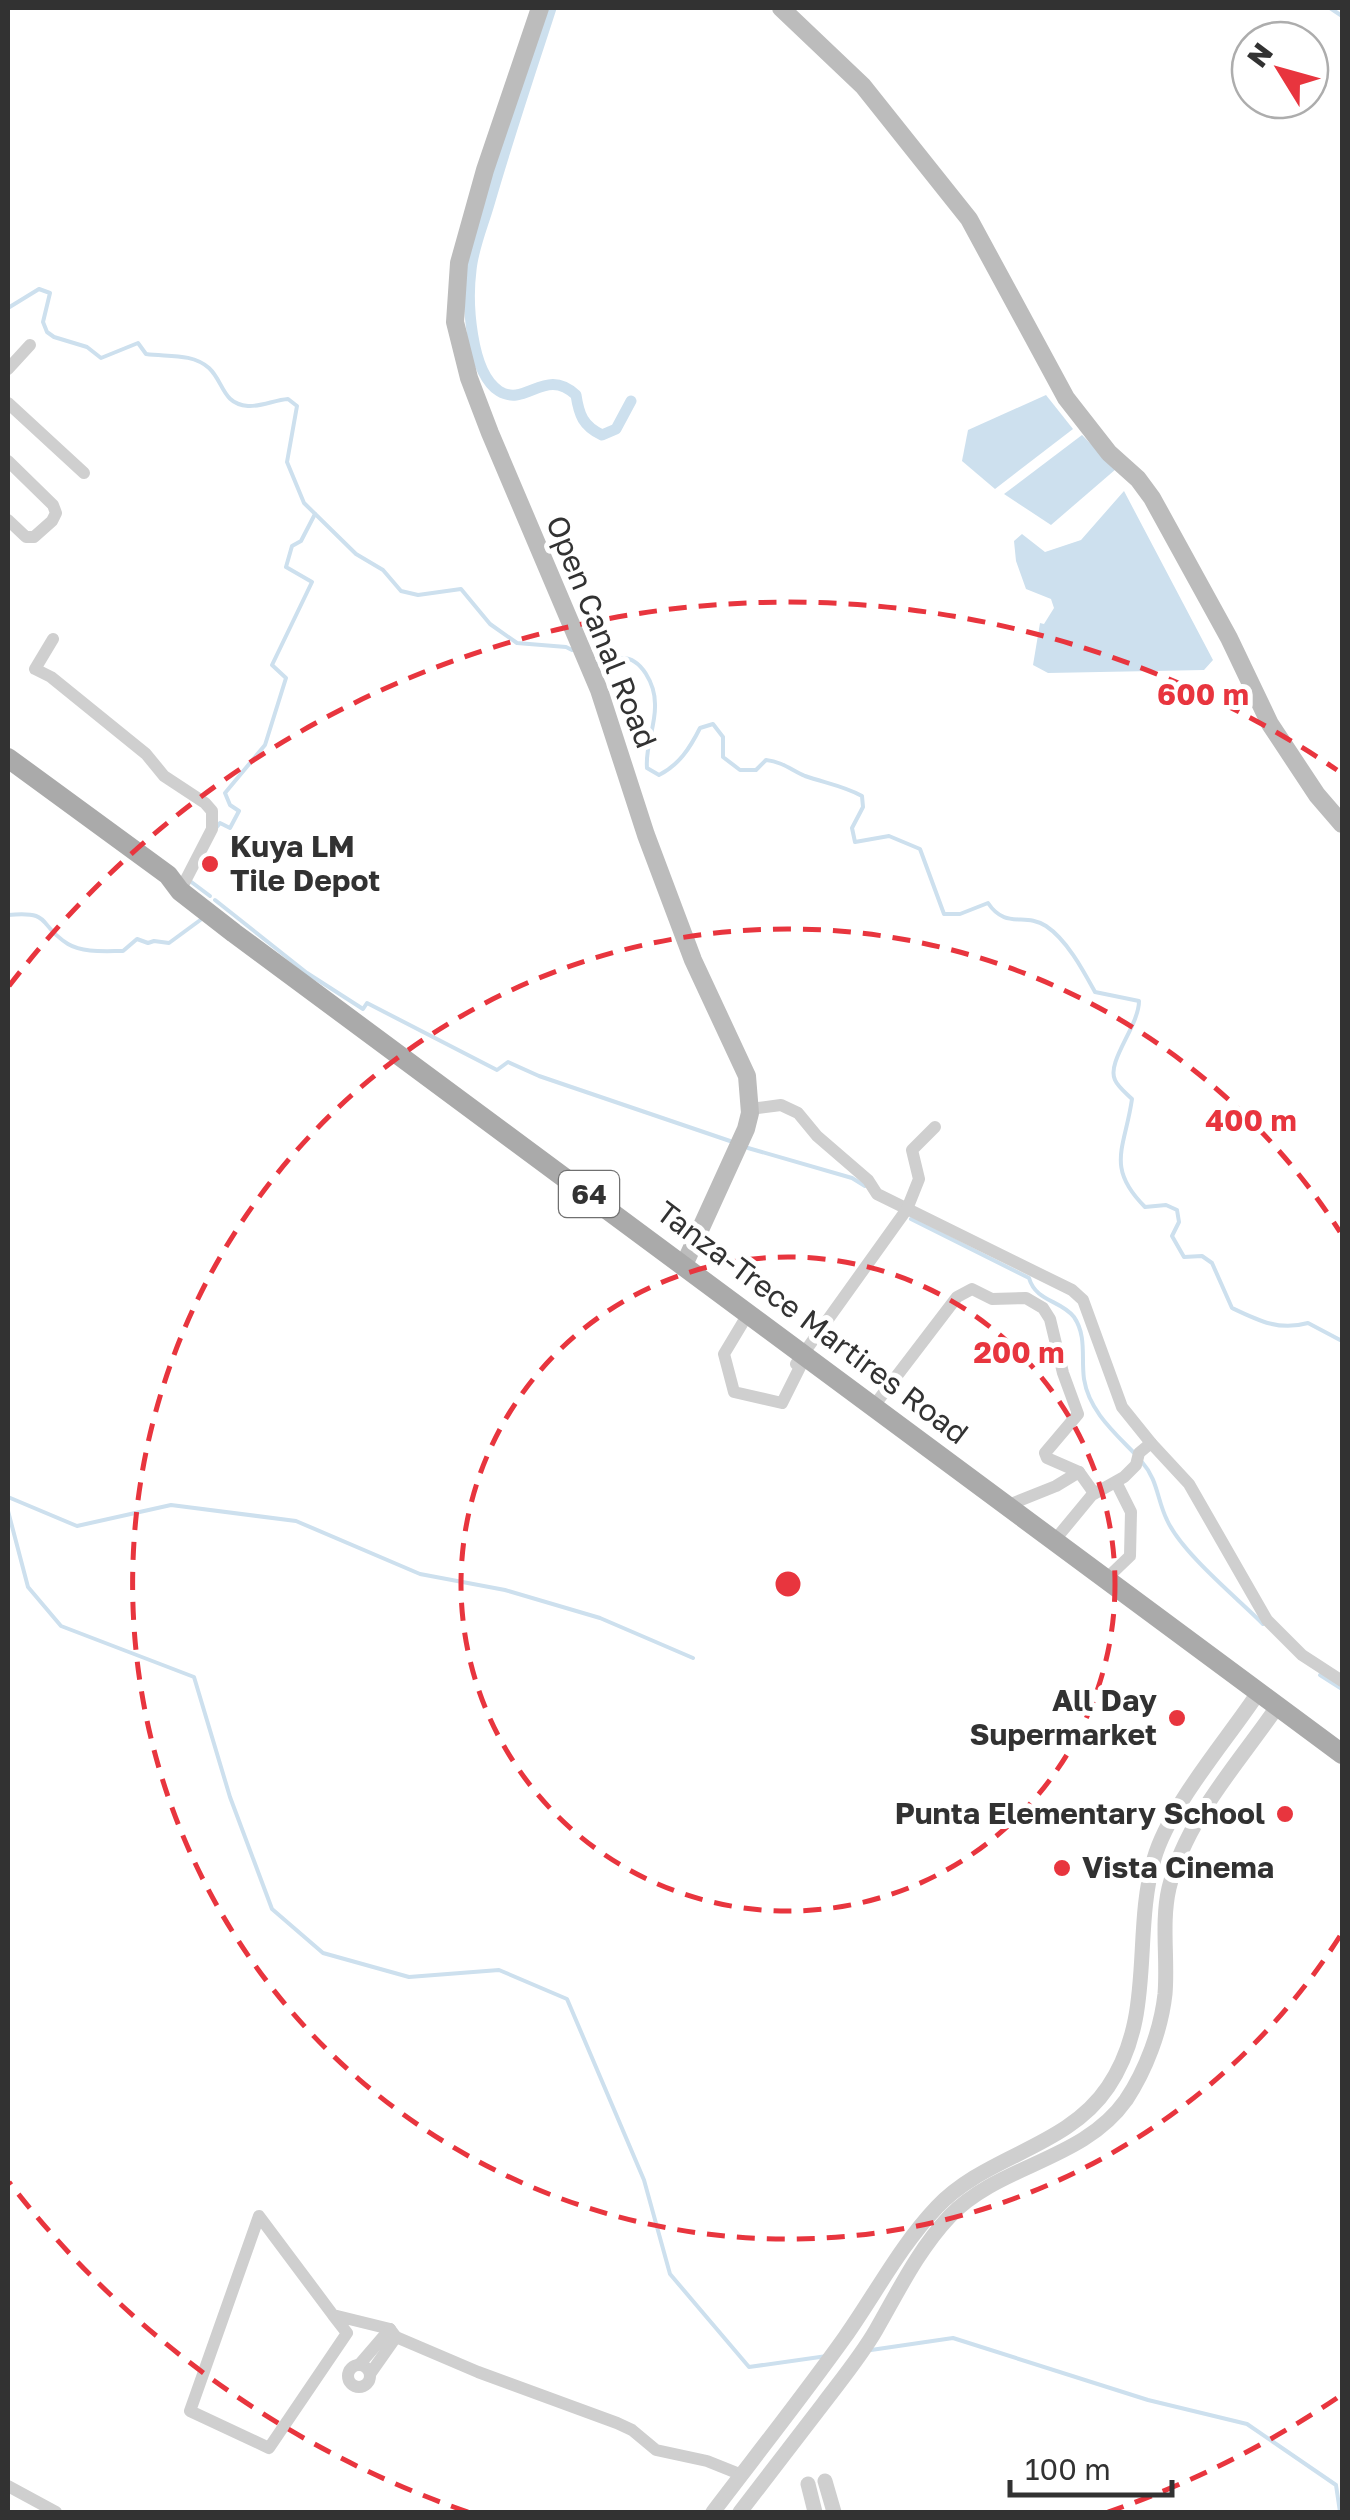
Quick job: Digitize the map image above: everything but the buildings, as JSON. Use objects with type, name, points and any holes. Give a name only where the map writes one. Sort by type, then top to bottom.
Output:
[{"type":"main road","name":"Open Canal Road","points":[[540,8],[484,170],[458,263],[455,322],[469,378],[599,690],[646,835],[693,960],[747,1076],[750,1109]]},
{"type":"main road","points":[[781,8],[863,86],[969,219],[1066,398],[1110,454],[1152,498],[1229,638],[1270,724],[1317,795],[1342,824]]},
{"type":"main road","name":"Tanza-Trece Martires Road","points":[[8,758],[168,875],[187,896],[221,922],[1342,1754]]},
{"type":"main road","points":[[684,1265],[746,1129],[750,1109]]},
{"type":"street","points":[[8,369],[30,345]]},
{"type":"street","points":[[8,403],[84,473]]},
{"type":"street","points":[[8,461],[53,505],[56,513],[34,537],[26,537],[8,520]]},
{"type":"street","points":[[53,639],[35,668],[212,811],[212,829],[187,896]]},
{"type":"street","points":[[750,1109],[780,1105],[798,1114],[868,1180],[877,1194],[1072,1290],[1083,1300],[1122,1407],[1190,1484],[1268,1620],[1302,1654],[1342,1681]]},
{"type":"street","points":[[748,1314],[724,1354],[734,1392],[782,1403],[803,1355],[908,1209],[920,1178],[912,1150],[935,1128]]},
{"type":"street","points":[[873,1407],[957,1297],[972,1290],[992,1299],[1026,1298],[1036,1302],[1050,1319],[1078,1414],[1045,1453],[1047,1458],[1079,1472],[1094,1493]]},
{"type":"street","points":[[1054,1542],[1094,1493],[1116,1482],[1151,1444]]},
{"type":"street","points":[[1006,1506],[1079,1472]]},
{"type":"street","points":[[1106,1580],[1130,1556],[1130,1512],[1116,1482]]},
{"type":"street","points":[[740,2512],[849,2369],[908,2272],[949,2218],[1089,2110],[1122,2064],[1142,1993],[1144,1913],[1155,1854],[1171,1821],[1258,1693]]},
{"type":"street","points":[[713,2512],[848,2334],[892,2262],[936,2207],[974,2175],[1075,2145],[1104,2124],[1124,2102],[1150,2052],[1165,1994],[1165,1915],[1177,1862],[1208,1804],[1278,1707]]},
{"type":"street","points":[[259,2216],[333,2315],[347,2333],[269,2448],[190,2411],[259,2216]]},
{"type":"street","points":[[333,2315],[393,2333],[478,2372],[617,2423],[656,2450],[707,2461],[742,2475]]},
{"type":"street","points":[[331,2356],[360,2370],[393,2333]]},
{"type":"street","points":[[816,2512],[817,2483],[834,2512]]},
{"type":"street","points":[[8,2486],[56,2512]]},
{"type":"water","points":[[1046,395],[1073,429],[995,489],[962,461],[968,430]]},
{"type":"water","points":[[1082,435],[1116,469],[1051,525],[1004,494]]},
{"type":"water","points":[[1124,491],[1213,660],[1204,670],[1048,673],[1033,665],[1040,623],[1044,624],[1054,608],[1051,599],[1026,589],[1014,541],[1022,534],[1045,552],[1081,540]]},
{"type":"waterway","points":[[551,8],[474,253],[470,299],[476,353],[489,382],[509,395],[545,385],[565,387],[576,395],[586,424],[602,435],[616,429],[631,401]]},
{"type":"waterway","points":[[1330,8],[1342,16]]},
{"type":"waterway","points":[[8,308],[39,289],[50,293],[43,322],[47,332],[87,347],[101,358],[138,343],[146,354],[202,363],[228,397],[239,404],[253,406],[288,399],[297,406],[287,462],[304,503],[356,554],[383,570],[401,591],[418,595],[461,589],[490,624],[517,643],[572,650]]},
{"type":"waterway","points":[[216,828],[220,823],[230,828],[239,811],[230,805],[225,793],[265,745],[286,678],[272,665],[312,582],[286,567],[292,546],[301,541],[315,514]]},
{"type":"waterway","points":[[597,664],[628,659],[641,667],[650,681],[655,712],[647,768],[659,775],[666,771],[683,755],[700,728],[713,724],[723,737],[723,757],[740,770],[756,770],[766,760],[772,761],[862,796],[863,807],[852,828],[855,842],[889,836],[920,849],[944,914],[960,914],[988,903],[1002,916],[1038,922],[1068,947],[1095,992],[1139,1001],[1113,1072],[1116,1083],[1132,1099],[1121,1156],[1125,1180],[1145,1207],[1166,1205],[1177,1210],[1179,1222],[1172,1236],[1184,1257],[1202,1256],[1212,1263],[1232,1308],[1278,1325],[1308,1323],[1342,1341]]},
{"type":"waterway","points":[[190,881],[210,896]]},
{"type":"waterway","points":[[215,900],[307,973],[363,1009],[367,1003],[497,1070],[508,1062],[730,1141]]},
{"type":"waterway","points":[[8,915],[39,917],[68,944],[102,951],[123,951],[137,939],[169,943],[203,918]]},
{"type":"waterway","points":[[748,1148],[852,1178],[865,1186]]},
{"type":"waterway","points":[[911,1219],[1029,1278],[1037,1292],[1074,1317],[1081,1332],[1084,1379],[1091,1401],[1136,1455]]},
{"type":"waterway","points":[[1142,1462],[1174,1533],[1263,1624]]},
{"type":"waterway","points":[[8,1497],[77,1526],[171,1505],[296,1521],[420,1574],[505,1590],[600,1618],[693,1658]]},
{"type":"waterway","points":[[8,1511],[28,1587],[61,1626],[194,1677],[230,1797],[272,1909],[323,1953],[409,1977],[499,1970],[567,1999],[644,2180],[670,2274],[749,2367],[827,2356]]},
{"type":"waterway","points":[[1320,1675],[1342,1689]]},
{"type":"waterway","points":[[871,2350],[953,2338],[1148,2400],[1247,2424],[1336,2485],[1340,2512]]},
{"type":"place","name":"Kuya LM Tile Depot","points":[[210,864]]},
{"type":"place","name":"All Day Supermarket","points":[[1177,1718]]},
{"type":"place","name":"Punta Elementary School","points":[[1285,1814]]},
{"type":"place","name":"Vista Cinema","points":[[1062,1868]]}]
